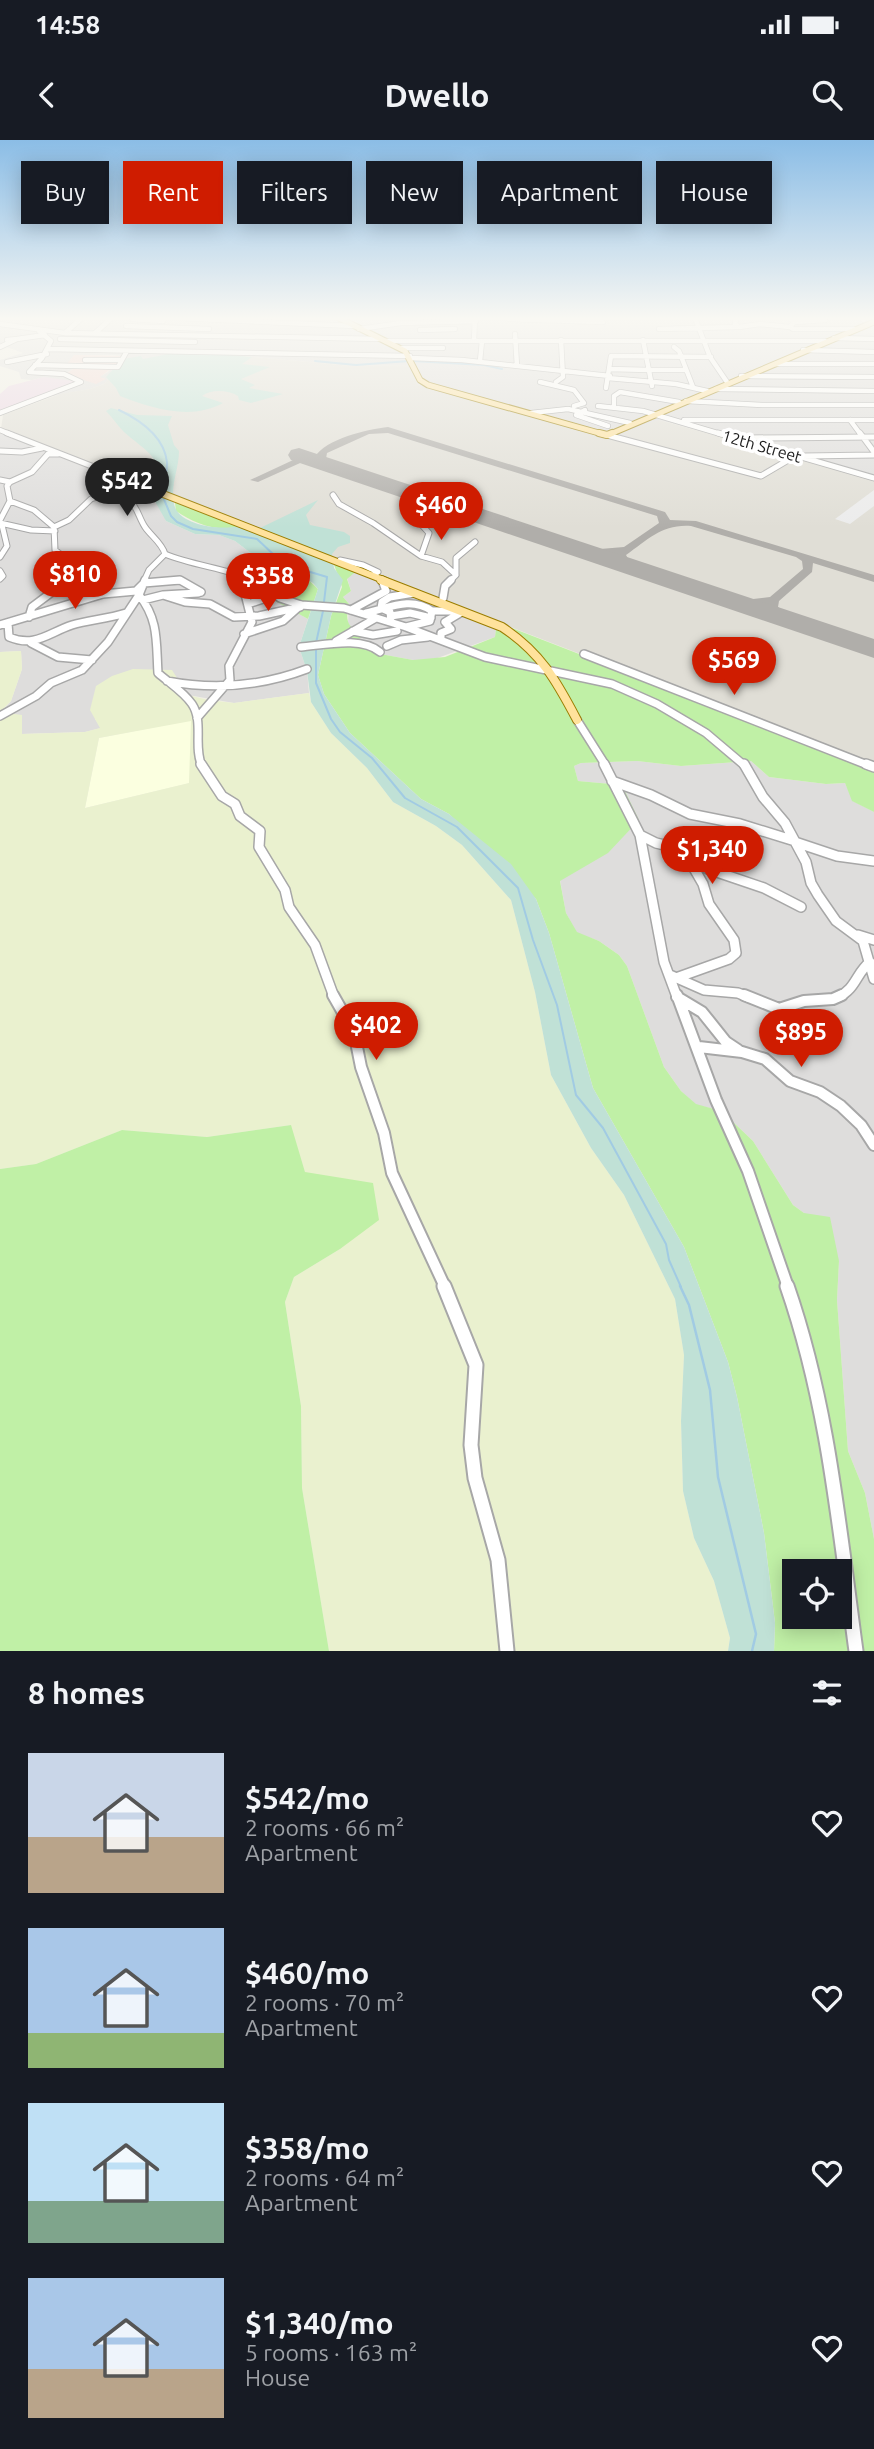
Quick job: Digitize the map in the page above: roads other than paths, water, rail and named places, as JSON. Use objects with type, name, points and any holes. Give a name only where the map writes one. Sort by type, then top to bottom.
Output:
[{"type":"main road","points":[[439,388],[594,431],[609,432],[652,414]]},
{"type":"main road","points":[[683,402],[715,388]]},
{"type":"main road","points":[[609,432],[719,388]]},
{"type":"main road","points":[[135,483],[502,627],[533,647],[550,670],[577,720]]},
{"type":"street","points":[[0,413],[69,388]]},
{"type":"street","points":[[563,388],[574,390],[584,403],[566,408]]},
{"type":"street","points":[[649,396],[653,392],[653,388]]},
{"type":"street","points":[[695,388],[708,391]]},
{"type":"street","points":[[821,388],[834,405]]},
{"type":"street","points":[[716,389],[874,391]]},
{"type":"street","points":[[755,390],[762,405]]},
{"type":"street","points":[[598,406],[614,406],[614,396],[620,392],[683,402],[874,405]]},
{"type":"street","name":"12th Street","points":[[614,406],[652,414],[874,476]]},
{"type":"street","points":[[531,413],[542,409],[566,408],[585,410],[630,423]]},
{"type":"street","points":[[585,410],[576,415],[597,422],[609,432],[761,476],[797,456],[874,454]]},
{"type":"street","points":[[597,422],[606,416]]},
{"type":"street","points":[[672,420],[874,420]]},
{"type":"street","points":[[850,420],[874,454]]},
{"type":"street","points":[[609,432],[622,421]]},
{"type":"street","points":[[0,430],[135,483]]},
{"type":"street","points":[[735,438],[874,438]]},
{"type":"street","points":[[0,452],[44,448]]},
{"type":"street","points":[[0,480],[10,482],[33,472],[48,454],[59,454]]},
{"type":"street","points":[[0,557],[7,546],[1,523],[10,500],[7,486],[10,482]]},
{"type":"street","points":[[1,523],[31,530],[55,529],[91,499],[135,483]]},
{"type":"street","points":[[135,483],[131,502],[137,508],[144,526],[161,545],[165,554],[186,571]]},
{"type":"street","points":[[333,495],[339,504],[373,523],[421,556],[442,562],[456,575]]},
{"type":"street","points":[[10,500],[34,510],[55,529],[55,550],[65,558],[61,569],[69,579],[99,588],[103,594]]},
{"type":"street","points":[[419,522],[429,533],[421,556]]},
{"type":"street","points":[[443,598],[445,586],[456,575],[456,558],[475,542]]},
{"type":"street","points":[[0,716],[10,708],[36,696],[51,683],[82,670],[108,642],[126,613],[141,598],[149,570],[165,554]]},
{"type":"street","points":[[331,558],[363,565],[378,572],[373,575]]},
{"type":"street","points":[[0,571],[3,576],[0,579]]},
{"type":"street","points":[[141,598],[200,593],[183,584],[186,571]]},
{"type":"street","points":[[92,660],[58,657],[31,643],[9,637],[2,622],[26,618],[103,594],[136,591],[144,583],[186,571],[247,578],[265,586],[275,595],[301,606]]},
{"type":"street","points":[[197,718],[230,680],[229,666],[252,622],[244,594],[247,578]]},
{"type":"street","points":[[26,618],[32,607],[69,579]]},
{"type":"street","points":[[351,610],[386,592],[382,580]]},
{"type":"street","points":[[382,608],[382,603],[390,597],[414,593]]},
{"type":"street","points":[[248,604],[275,595]]},
{"type":"street","points":[[163,596],[185,602],[210,604],[234,617],[251,617],[301,606],[351,610],[376,618],[391,619],[412,613],[462,611]]},
{"type":"street","points":[[141,598],[154,619],[158,673],[192,704],[197,718],[198,758],[222,796],[235,804],[240,816],[260,831],[258,847],[285,890],[289,906],[315,945],[333,995],[354,1032],[360,1067],[384,1133],[392,1172],[417,1222],[471,1350],[476,1365],[471,1445],[475,1478],[498,1560],[507,1651]]},
{"type":"street","points":[[363,614],[382,608],[422,604],[448,624],[449,632],[441,633],[441,640]]},
{"type":"street","points":[[244,635],[279,624],[294,615],[301,606]]},
{"type":"street","points":[[382,608],[390,612],[391,619]]},
{"type":"street","points":[[301,648],[355,641],[384,649],[401,640],[428,636],[448,624],[462,611]]},
{"type":"street","points":[[31,643],[72,625],[102,621],[126,613]]},
{"type":"street","points":[[406,627],[428,622],[433,613]]},
{"type":"street","points":[[330,645],[376,618]]},
{"type":"street","points":[[391,619],[428,636],[495,659],[599,680],[630,691],[706,733],[743,763],[795,842],[818,895],[836,921],[874,947]]},
{"type":"street","points":[[353,631],[373,635],[397,631]]},
{"type":"street","points":[[584,654],[874,767]]},
{"type":"street","points":[[165,681],[224,685],[259,683],[300,673],[306,669]]},
{"type":"street","points":[[577,720],[640,835],[660,944],[673,976],[677,997],[766,1220],[807,1344],[827,1440],[856,1651]]},
{"type":"street","points":[[612,780],[690,814],[740,824],[837,856],[874,861]]},
{"type":"street","points":[[640,835],[656,843],[677,848],[708,869],[764,888],[801,907]]},
{"type":"street","points":[[673,976],[729,959],[736,953],[734,940],[709,904],[703,884],[688,857]]},
{"type":"street","points":[[857,936],[874,940]]},
{"type":"street","points":[[857,936],[870,962],[874,979]]},
{"type":"street","points":[[673,976],[704,990],[738,993],[779,1009],[804,1001],[833,999],[847,993],[855,985],[861,969],[870,962]]},
{"type":"street","points":[[677,997],[702,1012],[726,1042],[742,1052]]},
{"type":"street","points":[[699,1048],[742,1052],[765,1059],[790,1081],[834,1101],[861,1125],[874,1145]]},
{"type":"waterway","points":[[119,410],[143,424],[161,445],[167,462],[165,489]]},
{"type":"waterway","points":[[163,497],[171,516],[177,522],[193,529],[257,539],[273,554],[307,571],[327,577],[324,602]]},
{"type":"waterway","points":[[316,643],[323,611]]},
{"type":"waterway","points":[[316,649],[316,683],[331,719],[340,732],[372,758],[405,798],[457,827],[518,888],[533,940],[557,1005],[576,1095],[603,1128],[666,1244],[669,1260],[681,1287]]},
{"type":"waterway","points":[[680,1286],[689,1305],[710,1390],[718,1477],[756,1634],[752,1651]]}]
